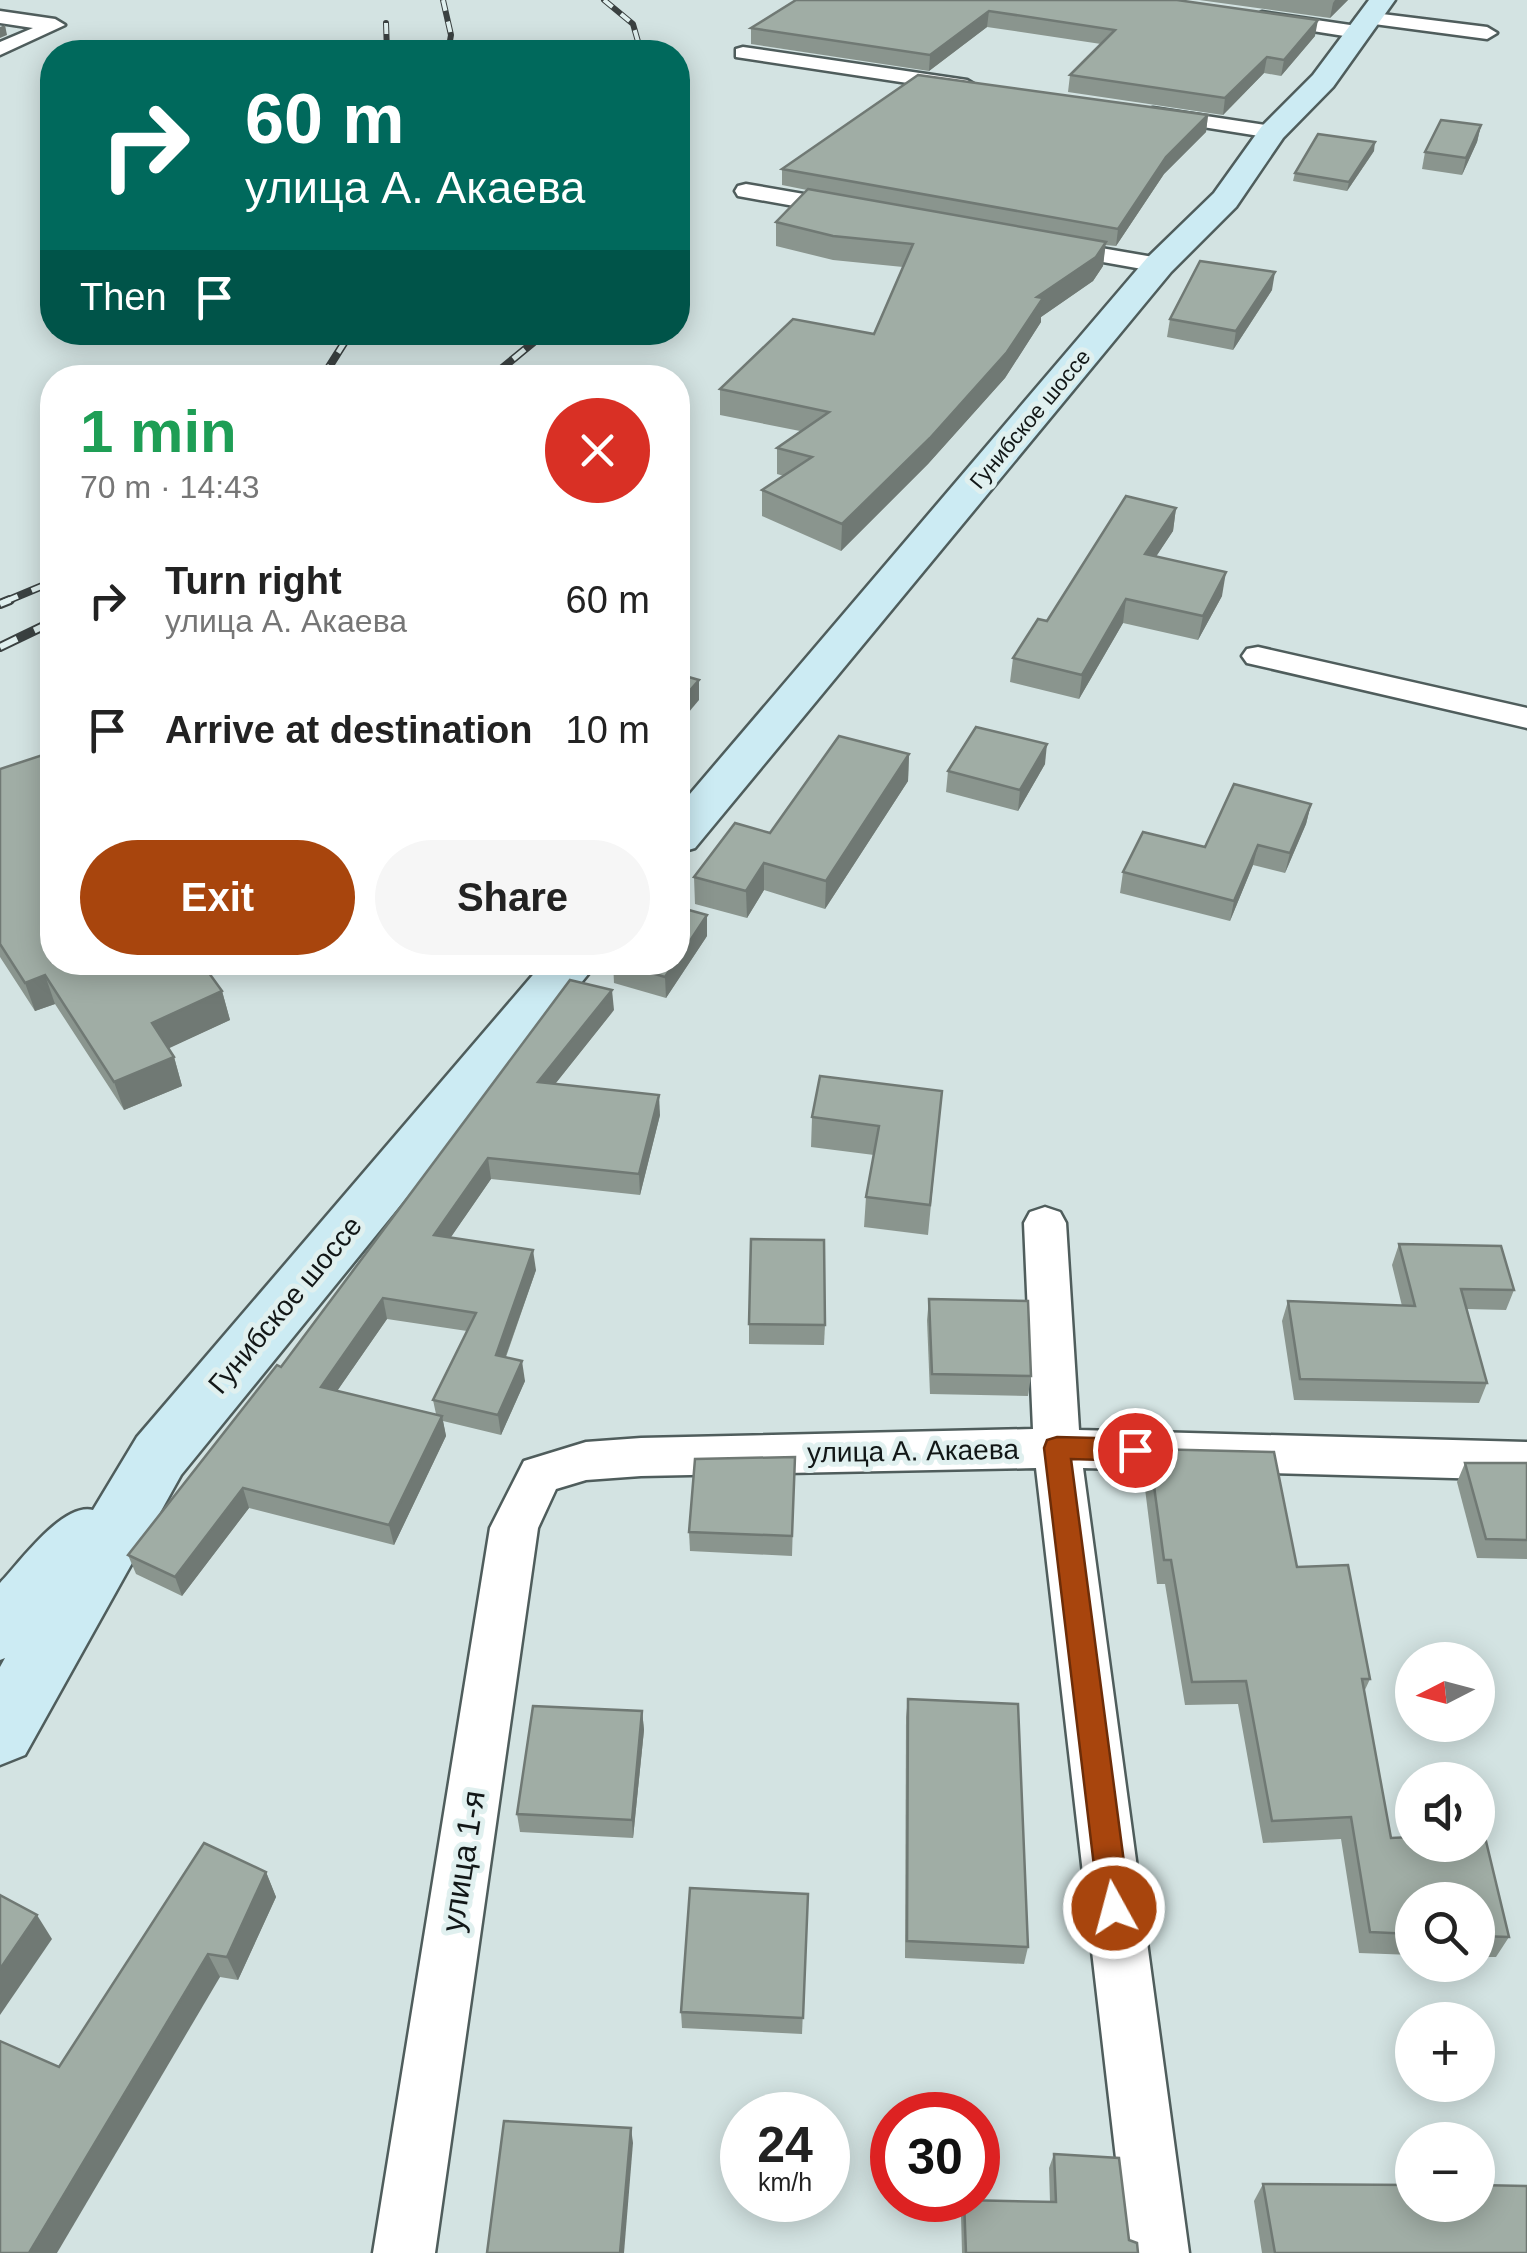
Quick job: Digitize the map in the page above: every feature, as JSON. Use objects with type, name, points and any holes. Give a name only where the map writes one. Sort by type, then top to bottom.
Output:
[{"type":"main road","name":"Гунибское шоссе","points":[[690,824],[1158,265],[1225,200],[1272,132],[1323,81],[1368,17]]},
{"type":"main road","name":"Гунибское шоссе","points":[[0,1732],[11,1654],[159,1456],[562,975]]},
{"type":"street","points":[[1245,16],[1368,17],[1486,33]]},
{"type":"street","points":[[0,17],[55,25],[0,49]]},
{"type":"street","points":[[743,54],[998,91]]},
{"type":"street","points":[[1135,111],[1272,132]]},
{"type":"street","points":[[746,190],[864,212]]},
{"type":"street","points":[[1021,240],[1158,265]]},
{"type":"street","points":[[1258,656],[1527,718]]},
{"type":"street","points":[[1044,1223],[1057,1448],[1158,2253]]},
{"type":"street","name":"улица А. Акаева","points":[[540,1475],[586,1460],[1057,1448],[1527,1461]]},
{"type":"street","name":"улица 1-я","points":[[404,2253],[514,1528],[540,1475]]},
{"type":"building","points":[[796,0],[1177,0],[1318,20],[1284,60],[1267,57],[1225,98],[1070,75],[1115,30],[989,11],[930,55],[751,28]]},
{"type":"building","points":[[918,75],[1208,115],[1166,157],[1118,229],[782,169]]},
{"type":"building","points":[[1441,120],[1481,125],[1466,158],[1425,152]]},
{"type":"building","points":[[1318,134],[1375,142],[1349,182],[1295,173]]},
{"type":"building","points":[[808,189],[1106,242],[1096,257],[1037,297],[1043,298],[1007,352],[930,438],[842,524],[762,490],[812,457],[777,448],[829,412],[720,389],[793,319],[874,334],[913,244],[833,236],[776,222]]},
{"type":"building","points":[[1200,261],[1275,272],[1236,331],[1170,319]]},
{"type":"building","points":[[1126,496],[1176,508],[1145,554],[1226,572],[1203,616],[1126,599],[1082,675],[1013,658],[1038,619],[1047,621]]},
{"type":"building","points":[[976,727],[1047,744],[1020,790],[948,771]]},
{"type":"building","points":[[839,736],[909,754],[826,881],[764,863],[746,891],[694,877],[735,823],[770,833]]},
{"type":"building","points":[[40,756],[40,975],[45,975],[25,983],[0,944],[0,769]]},
{"type":"building","points":[[1234,784],[1311,804],[1290,853],[1258,845],[1234,901],[1123,872],[1143,832],[1205,847]]},
{"type":"building","points":[[690,910],[707,915],[690,941]]},
{"type":"building","points":[[45,975],[210,975],[222,991],[152,1023],[174,1057],[114,1082]]},
{"type":"building","points":[[570,980],[612,990],[538,1082],[659,1095],[639,1174],[488,1158],[434,1235],[533,1250],[496,1355],[522,1361],[498,1415],[433,1400],[476,1313],[383,1298],[321,1387],[442,1416],[389,1525],[243,1488],[175,1577],[128,1555],[277,1365],[281,1367]]},
{"type":"building","points":[[820,1076],[942,1091],[930,1205],[866,1197],[879,1126],[812,1117]]},
{"type":"building","points":[[751,1239],[824,1240],[825,1325],[749,1324]]},
{"type":"building","points":[[1399,1244],[1501,1246],[1514,1290],[1461,1289],[1487,1383],[1300,1379],[1288,1301],[1415,1306]]},
{"type":"building","points":[[929,1299],[1028,1301],[1031,1376],[932,1374]]},
{"type":"building","points":[[1149,1449],[1274,1452],[1297,1567],[1348,1565],[1370,1679],[1362,1679],[1391,1838],[1395,1838],[1395,1862],[1491,1862],[1509,1937],[1495,1937],[1495,1882],[1395,1882],[1395,1933],[1370,1932],[1351,1817],[1272,1821],[1246,1681],[1192,1682],[1171,1560],[1164,1560]]},
{"type":"building","points":[[795,1457],[792,1536],[689,1532],[695,1459]]},
{"type":"building","points":[[1465,1463],[1527,1463],[1527,1540],[1486,1539]]},
{"type":"building","points":[[908,1699],[1018,1704],[1028,1947],[907,1941]]},
{"type":"building","points":[[533,1706],[642,1711],[632,1820],[517,1814]]},
{"type":"building","points":[[204,1843],[266,1872],[227,1957],[208,1954],[29,2253],[0,2253],[0,2041],[59,2067]]},
{"type":"building","points":[[690,1888],[808,1894],[803,2018],[681,2012]]},
{"type":"building","points":[[0,1895],[37,1915],[0,1969]]},
{"type":"building","points":[[504,2121],[631,2128],[620,2253],[487,2253]]},
{"type":"building","points":[[1054,2154],[1119,2158],[1129,2240],[1137,2243],[1138,2253],[966,2253],[965,2222],[1000,2222],[1000,2201],[1056,2202]]},
{"type":"building","points":[[1263,2184],[1395,2185],[1395,2222],[1495,2222],[1495,2185],[1527,2186],[1527,2253],[1275,2253]]},
{"type":"railway","points":[[443,0],[450,40]]},
{"type":"railway","points":[[604,0],[633,24],[638,40]]},
{"type":"railway","points":[[386,23],[387,40]]},
{"type":"railway","points":[[330,365],[343,345]]},
{"type":"railway","points":[[506,365],[530,345]]},
{"type":"railway","points":[[4,602],[40,587]]},
{"type":"railway","points":[[0,604],[10,600]]},
{"type":"railway","points":[[0,647],[40,628]]},
{"type":"route","points":[[1114,1908],[1057,1448],[1135,1450]]}]
